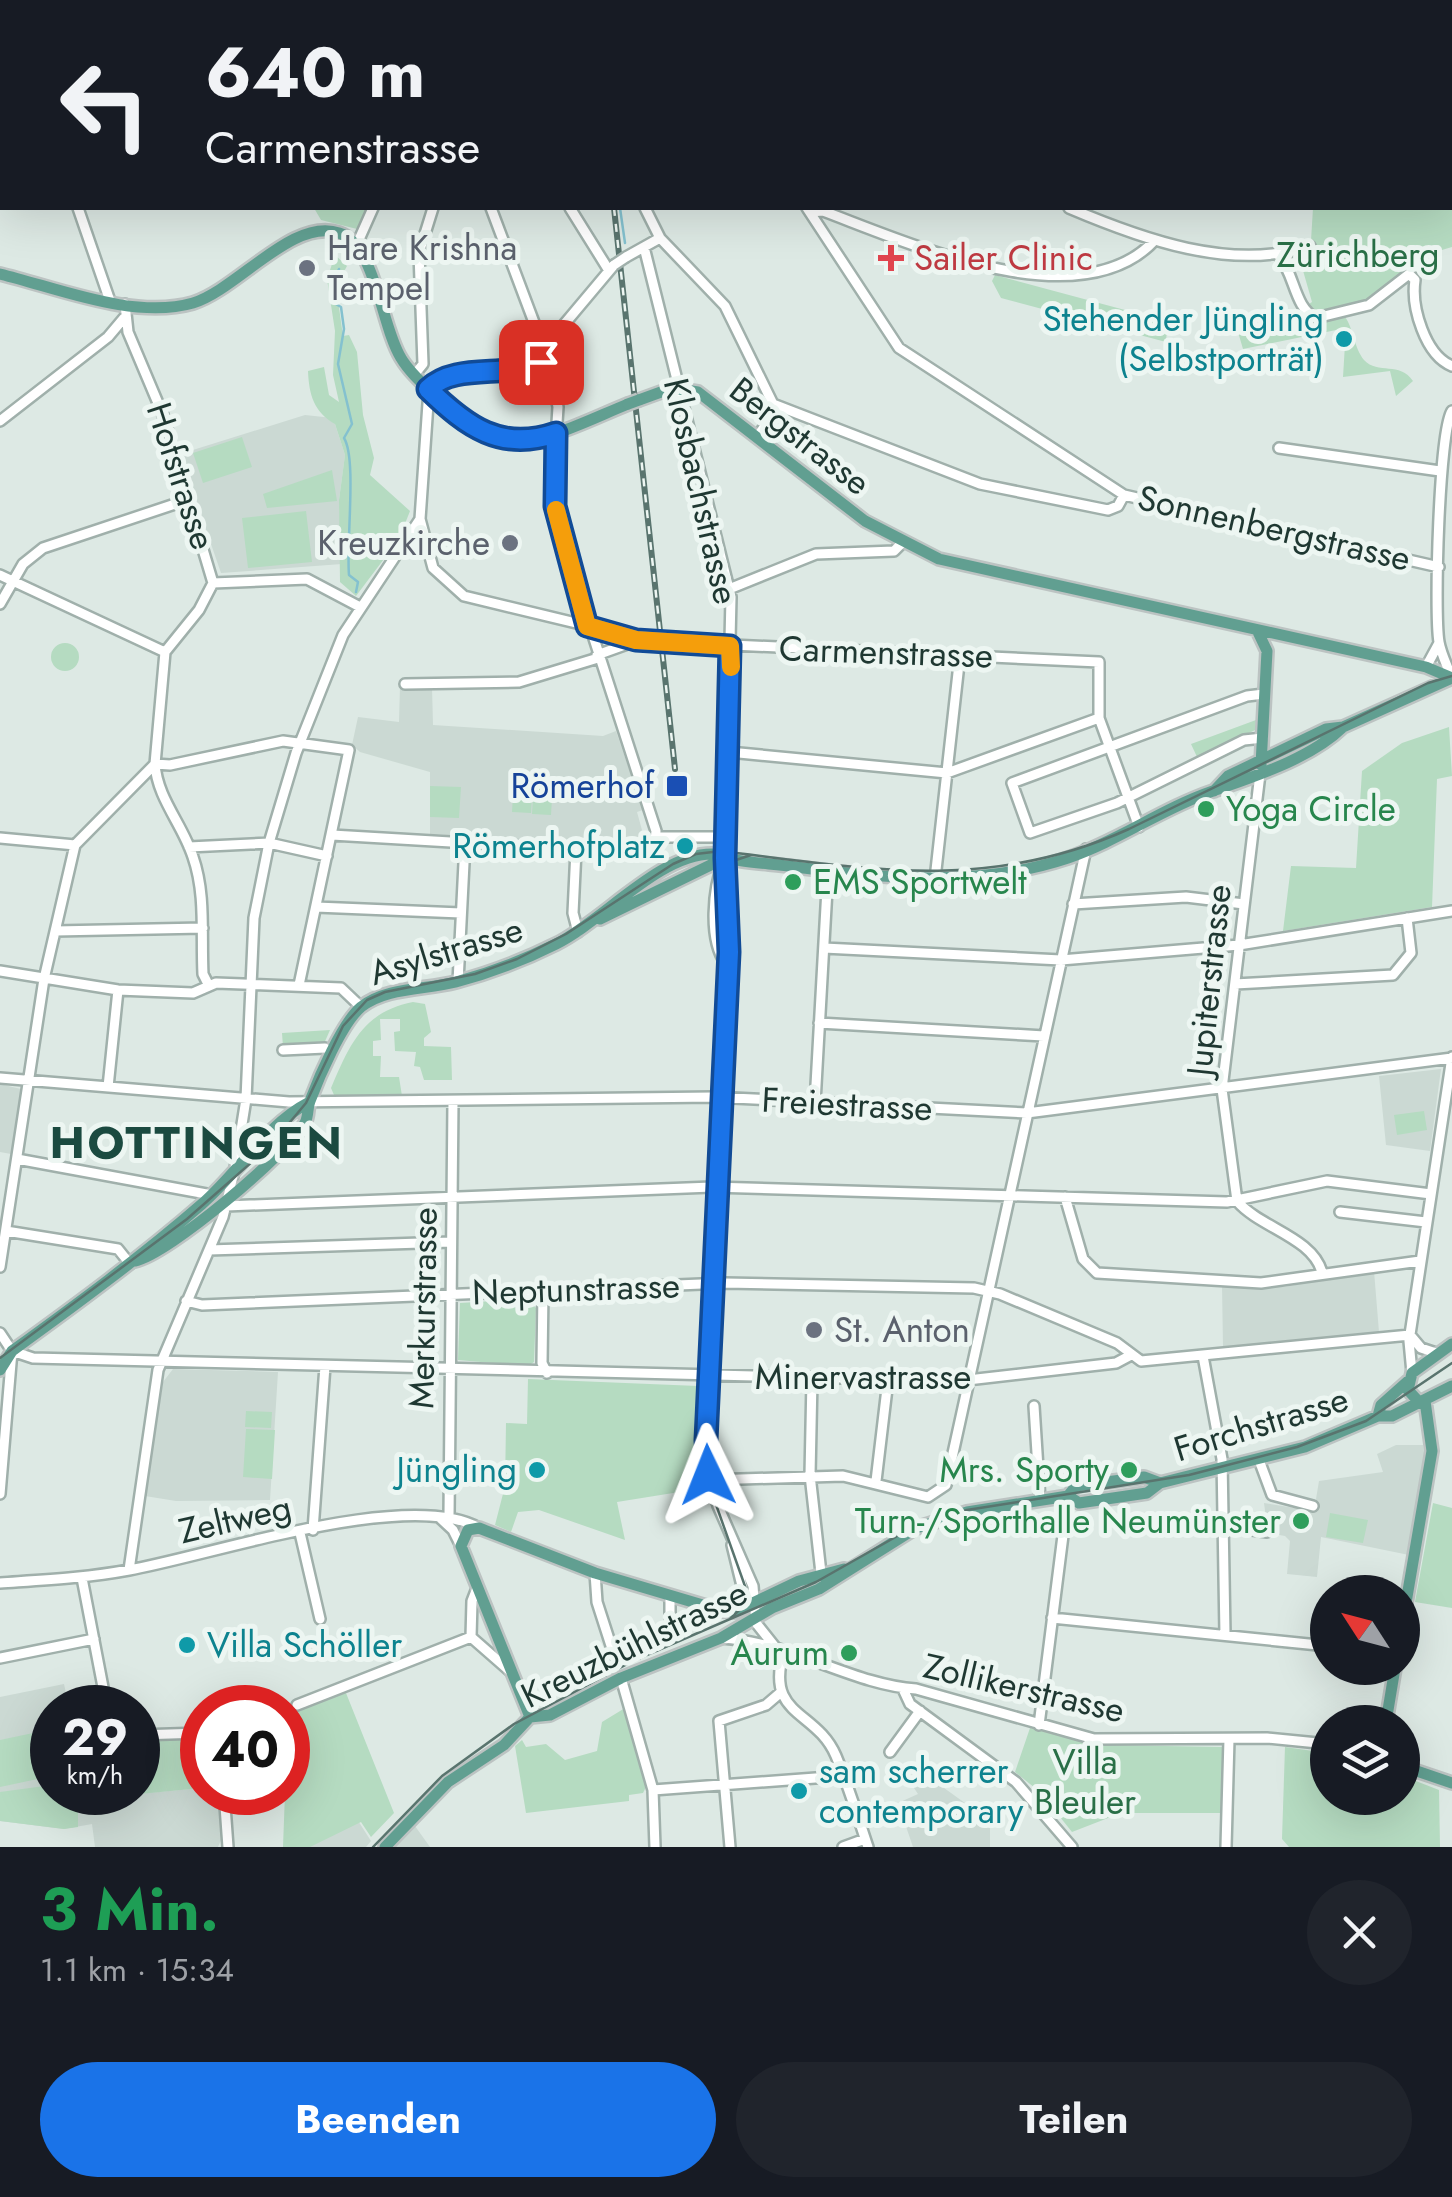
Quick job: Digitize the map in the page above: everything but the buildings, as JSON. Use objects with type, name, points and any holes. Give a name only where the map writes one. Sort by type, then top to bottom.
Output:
[{"type":"main road","points":[[0,274],[125,304],[194,302],[227,287],[294,238],[314,230],[343,234],[357,244]]},
{"type":"main road","name":"Bergstrasse","points":[[357,244],[395,346],[414,375],[483,434],[516,442],[556,433],[678,388],[707,398],[854,514],[902,543],[986,572],[1426,667],[1452,679]]},
{"type":"main road","name":"Jupiterstrasse","points":[[1258,632],[1267,652],[1260,767]]},
{"type":"main road","points":[[1267,652],[1286,639]]},
{"type":"main road","points":[[725,858],[935,879],[1032,868],[1139,827],[1214,791],[1228,776],[1260,767],[1326,729],[1343,728],[1452,679]]},
{"type":"main road","name":"Asylstrasse","points":[[361,1007],[384,995],[458,982],[528,958],[600,919],[626,910],[688,872],[725,858]]},
{"type":"main road","points":[[133,1262],[158,1254],[226,1203],[303,1126],[308,1103],[342,1032],[361,1007]]},
{"type":"main road","points":[[0,1370],[6,1351],[133,1262],[212,1195],[290,1114],[308,1103]]},
{"type":"main road","name":"Forchstrasse","points":[[1378,1416],[1382,1405],[1410,1377],[1452,1344]]},
{"type":"main road","points":[[1410,1377],[1409,1393],[1422,1402],[1432,1451],[1411,1575]]},
{"type":"main road","name":"Forchstrasse","points":[[772,1608],[819,1589],[844,1569],[936,1520],[1068,1496],[1079,1486],[1144,1477],[1160,1483],[1222,1470],[1333,1437],[1378,1416],[1392,1416],[1452,1386]]},
{"type":"main road","points":[[479,1528],[465,1532],[460,1546],[530,1717]]},
{"type":"main road","name":"Zeltweg","points":[[479,1528],[594,1573],[734,1612]]},
{"type":"main road","name":"Forchstrasse","points":[[734,1612],[753,1610],[821,1573],[844,1569]]},
{"type":"main road","name":"Kreuzbühlstrasse","points":[[384,1847],[448,1782],[504,1745],[530,1717],[550,1715],[621,1678],[721,1638],[753,1610],[772,1608]]},
{"type":"main road","points":[[1420,1772],[1452,1783]]},
{"type":"street","points":[[79,210],[110,301]]},
{"type":"street","points":[[357,244],[373,210]]},
{"type":"street","points":[[414,375],[424,364],[419,253],[432,210]]},
{"type":"street","points":[[332,834],[576,850],[655,850],[657,836],[587,626],[555,506],[558,407],[545,351],[493,210]]},
{"type":"street","points":[[571,210],[611,267]]},
{"type":"street","points":[[646,210],[660,238],[725,306],[773,404],[770,420],[756,437]]},
{"type":"street","points":[[808,210],[823,211],[961,261],[1074,276],[1124,266],[1155,240]]},
{"type":"street","name":"Sonnenbergstrasse","points":[[808,210],[899,348],[1124,495],[1440,566]]},
{"type":"street","points":[[1074,210],[1155,240],[1215,252],[1279,256],[1310,246]]},
{"type":"street","points":[[130,1570],[160,1362],[209,1250],[232,1176],[246,1099],[254,918],[269,843],[328,667],[360,606],[420,519],[428,389],[450,376],[536,365],[611,267],[660,238]]},
{"type":"street","name":"Klosbachstrasse","points":[[644,247],[729,589],[726,964],[709,1378],[710,1480],[753,1586],[753,1610]]},
{"type":"street","points":[[1279,256],[1289,267],[1304,309],[1316,318],[1369,305],[1409,274],[1415,280],[1411,294],[1431,350],[1452,366]]},
{"type":"street","name":"Hofstrasse","points":[[125,304],[124,318],[163,415],[213,582],[204,603],[165,652]]},
{"type":"street","points":[[0,421],[108,336],[124,318]]},
{"type":"street","points":[[773,404],[980,484],[1108,510],[1118,506],[1124,495]]},
{"type":"street","points":[[1452,411],[1444,431],[1440,471],[1439,643],[1452,679]]},
{"type":"street","points":[[1278,448],[1440,471]]},
{"type":"street","points":[[0,604],[31,554],[187,500]]},
{"type":"street","name":"Carmenstrasse","points":[[420,519],[428,558],[448,586],[480,601],[655,642],[1091,660],[1099,662],[1101,669],[1099,718]]},
{"type":"street","points":[[729,589],[816,554],[894,551],[902,543]]},
{"type":"street","points":[[1440,546],[1452,547]]},
{"type":"street","points":[[0,575],[165,652],[156,781],[189,847],[201,890],[203,974],[209,986]]},
{"type":"street","points":[[213,582],[307,579],[360,606]]},
{"type":"street","points":[[406,684],[519,682],[636,640]]},
{"type":"street","points":[[1426,667],[1439,643]]},
{"type":"street","points":[[935,879],[960,656]]},
{"type":"street","points":[[1262,738],[1244,740],[1126,797],[1030,833],[1016,781],[1247,696],[1264,694]]},
{"type":"street","points":[[728,752],[947,773],[1099,718],[1139,827]]},
{"type":"street","points":[[0,1267],[44,979],[75,845],[155,764],[170,765],[301,740],[350,753],[299,985]]},
{"type":"street","name":"Jupiterstrasse","points":[[1238,1201],[1222,1088],[1260,767]]},
{"type":"street","points":[[657,836],[726,837]]},
{"type":"street","points":[[0,838],[75,845]]},
{"type":"street","points":[[189,847],[269,843],[327,856]]},
{"type":"street","points":[[458,982],[464,843]]},
{"type":"street","points":[[576,850],[573,914],[578,932]]},
{"type":"street","points":[[710,1480],[810,1476],[876,1481],[935,1496],[946,1485],[1086,850]]},
{"type":"street","points":[[815,1103],[828,871]]},
{"type":"street","points":[[1074,904],[1186,897],[1244,904]]},
{"type":"street","points":[[316,907],[461,913]]},
{"type":"street","points":[[824,948],[1061,960],[1239,945],[1452,911]]},
{"type":"street","points":[[1235,984],[1393,975],[1412,953],[1407,918]]},
{"type":"street","points":[[55,931],[202,928]]},
{"type":"street","name":"Asylstrasse","points":[[0,971],[118,990],[189,993],[209,986],[342,988],[361,1007]]},
{"type":"street","points":[[108,1087],[118,990]]},
{"type":"street","points":[[820,1022],[1044,1036]]},
{"type":"street","points":[[283,1050],[324,1048]]},
{"type":"street","points":[[1410,1377],[1410,1335],[1452,1057]]},
{"type":"street","name":"Freiestrasse","points":[[0,1078],[308,1103],[722,1098],[1027,1113],[1452,1057]]},
{"type":"street","name":"Merkurstrasse","points":[[448,1516],[453,1101]]},
{"type":"street","points":[[17,1159],[212,1195]]},
{"type":"street","points":[[226,1203],[719,1188],[1238,1201],[1327,1181],[1430,1194]]},
{"type":"street","points":[[1066,1197],[1088,1268],[1101,1273],[1262,1283],[1420,1261]]},
{"type":"street","points":[[1238,1201],[1248,1213],[1312,1253],[1322,1272]]},
{"type":"street","points":[[1340,1212],[1426,1222]]},
{"type":"street","points":[[3,1234],[118,1250],[133,1262]]},
{"type":"street","points":[[209,1250],[451,1242]]},
{"type":"street","name":"Neptunstrasse","points":[[186,1301],[202,1305],[714,1283],[987,1290],[1117,1343],[1130,1355]]},
{"type":"street","points":[[544,1291],[542,1363],[547,1373]]},
{"type":"street","points":[[0,1333],[6,1351],[0,1494]]},
{"type":"street","points":[[1410,1335],[1421,1348],[1436,1353]]},
{"type":"street","name":"Minervastrasse","points":[[6,1351],[33,1358],[938,1381],[1116,1363],[1130,1355],[1148,1362],[1410,1335]]},
{"type":"street","points":[[1203,1356],[1222,1470],[1225,1635]]},
{"type":"street","points":[[313,1530],[325,1366]]},
{"type":"street","points":[[812,1379],[810,1476],[821,1573]]},
{"type":"street","points":[[876,1481],[888,1380]]},
{"type":"street","points":[[1034,1406],[1040,1500]]},
{"type":"street","points":[[1259,1460],[1272,1495],[1313,1506]]},
{"type":"street","points":[[1039,1724],[1068,1496]]},
{"type":"street","name":"Zeltweg","points":[[0,1583],[82,1578],[130,1570],[380,1515],[448,1516],[479,1528]]},
{"type":"street","points":[[437,1516],[453,1530],[460,1546]]},
{"type":"street","points":[[1222,1526],[1266,1532]]},
{"type":"street","points":[[300,1533],[320,1619]]},
{"type":"street","name":"Klosbachstrasse","points":[[732,1542],[743,1590],[734,1612]]},
{"type":"street","points":[[594,1573],[597,1602],[615,1658]]},
{"type":"street","points":[[82,1578],[102,1685]]},
{"type":"street","points":[[471,1638],[472,1601],[478,1588]]},
{"type":"street","points":[[670,1596],[670,1638]]},
{"type":"street","points":[[753,1610],[780,1649],[780,1694],[832,1750],[842,1776],[867,1843],[844,1847]]},
{"type":"street","points":[[1052,1618],[1310,1644]]},
{"type":"street","points":[[471,1638],[511,1672]]},
{"type":"street","points":[[310,1700],[471,1638]]},
{"type":"street","name":"Zollikerstrasse","points":[[721,1638],[839,1666],[888,1689],[903,1688],[1124,1742],[1310,1741]]},
{"type":"street","points":[[0,1658],[94,1639]]},
{"type":"street","points":[[621,1678],[653,1790],[655,1847]]},
{"type":"street","points":[[903,1688],[908,1700],[920,1711],[1016,1782],[1072,1847]]},
{"type":"street","points":[[730,1847],[720,1719],[766,1705],[780,1694]]},
{"type":"street","points":[[890,1752],[920,1711]]},
{"type":"street","points":[[1226,1847],[1229,1739]]},
{"type":"street","points":[[653,1790],[842,1776]]},
{"type":"street","points":[[226,1815],[228,1847]]},
{"type":"shaded area","points":[[305,415],[333,418],[345,455],[339,500],[342,564],[221,573],[180,454]]},
{"type":"shaded area","points":[[400,686],[432,687],[433,725],[603,736],[616,731],[643,810],[637,812],[645,841],[636,846],[430,834],[430,772],[360,752],[352,745],[358,717],[399,722]]},
{"type":"shaded area","points":[[1441,1069],[1430,1151],[1386,1145],[1379,1076]]},
{"type":"shaded area","points":[[0,1084],[21,1089],[11,1154],[0,1152]]},
{"type":"shaded area","points":[[1374,1271],[1379,1332],[1223,1347],[1222,1285],[1284,1287]]},
{"type":"shaded area","points":[[173,1369],[278,1372],[270,1500],[176,1501],[145,1496],[163,1382]]},
{"type":"shaded area","points":[[1396,1445],[1423,1445],[1425,1460],[1409,1555],[1321,1537],[1317,1575],[1287,1574],[1290,1541],[1268,1533],[1264,1503],[1314,1511],[1319,1481],[1383,1472],[1377,1454]]},
{"type":"shaded area","points":[[30,1691],[30,1815],[160,1815],[160,1792],[180,1790],[180,1815],[220,1815],[222,1838],[218,1847],[95,1847],[92,1824],[64,1829],[0,1821],[0,1697]]},
{"type":"shaded area","points":[[919,1770],[990,1821],[990,1847],[913,1847],[898,1803],[918,1794],[910,1782]]},
{"type":"shaded area","points":[[353,1813],[371,1841],[366,1847],[293,1847]]},
{"type":"shaded area","points":[[415,1826],[430,1847],[395,1847]]},
{"type":"green space","points":[[315,210],[368,210],[363,228],[321,220]]},
{"type":"green space","name":"Zürichberg","points":[[1313,210],[1452,210],[1452,247],[1411,263],[1399,285],[1354,308],[1319,315],[1306,306],[1312,302],[1300,260],[1310,257]]},
{"type":"green space","points":[[335,255],[347,266],[336,286],[343,336],[349,335],[357,352],[363,415],[374,458],[370,475],[410,511],[399,539],[356,596],[340,582],[339,500],[345,455],[335,424],[314,402],[308,371],[324,367],[329,395],[339,402],[333,375],[335,331],[327,279]]},
{"type":"green space","points":[[995,275],[1151,317],[1168,316],[1166,342],[1001,298],[992,281]]},
{"type":"green space","points":[[1345,317],[1364,360],[1376,367],[1402,371],[1413,381],[1396,396],[1390,371],[1343,377],[1346,328],[1243,349],[1238,332]]},
{"type":"green space","points":[[242,437],[252,467],[203,483],[193,453]]},
{"type":"green space","points":[[332,470],[337,501],[267,508],[263,494]]},
{"type":"green space","points":[[306,511],[312,562],[248,568],[242,518]]},
{"type":"green space","points":[[65,643],[75,647],[79,657],[75,667],[65,671],[55,667],[51,657],[55,647]]},
{"type":"green space","points":[[1256,720],[1255,730],[1198,759],[1191,744]]},
{"type":"green space","points":[[1449,727],[1452,776],[1437,779],[1432,907],[1283,931],[1291,866],[1356,868],[1362,771],[1402,743]]},
{"type":"green space","points":[[514,777],[533,779],[531,813],[512,812]]},
{"type":"green space","points":[[534,779],[553,780],[551,815],[532,814]]},
{"type":"green space","points":[[430,786],[461,787],[459,818],[430,817]]},
{"type":"green space","points":[[413,1002],[425,1004],[431,1032],[424,1038],[424,1046],[451,1047],[452,1080],[424,1080],[420,1067],[414,1066],[416,1052],[395,1051],[394,1032],[400,1031],[400,1019],[380,1019],[381,1040],[373,1041],[373,1056],[381,1056],[380,1077],[399,1077],[402,1096],[334,1095],[331,1088],[360,1032],[382,1013]]},
{"type":"green space","points":[[330,1030],[323,1046],[283,1047],[282,1033]]},
{"type":"green space","points":[[1424,1111],[1427,1130],[1397,1135],[1394,1115]]},
{"type":"green space","points":[[528,1299],[536,1308],[534,1362],[528,1366],[458,1360],[460,1303]]},
{"type":"green space","points":[[528,1379],[698,1386],[698,1489],[617,1502],[625,1540],[539,1510],[518,1512],[511,1532],[495,1525],[505,1486],[506,1423],[527,1424]]},
{"type":"green space","points":[[246,1411],[272,1412],[271,1428],[245,1427]]},
{"type":"green space","points":[[246,1429],[275,1430],[272,1479],[243,1477]]},
{"type":"green space","points":[[1433,1503],[1452,1508],[1452,1608],[1420,1603],[1420,1575]]},
{"type":"green space","points":[[1330,1513],[1368,1520],[1363,1543],[1326,1537]]},
{"type":"green space","points":[[346,1693],[394,1813],[371,1837],[361,1822],[310,1847],[283,1847],[284,1815],[310,1815],[310,1705]]},
{"type":"green space","points":[[625,1708],[647,1785],[643,1793],[629,1795],[629,1801],[526,1813],[515,1746],[522,1740],[526,1747],[546,1744],[565,1760],[597,1751],[602,1722]]},
{"type":"green space","name":"Villa Bleuler","points":[[1030,1728],[1108,1745],[1222,1747],[1223,1813],[1121,1813],[1072,1832],[1040,1792],[1015,1772]]},
{"type":"green space","points":[[30,1734],[30,1781],[0,1787],[0,1740]]},
{"type":"green space","points":[[180,1738],[180,1790],[160,1792],[160,1739]]},
{"type":"green space","points":[[1285,1747],[1310,1751],[1310,1815],[1420,1815],[1420,1783],[1439,1790],[1440,1847],[1289,1847],[1282,1839]]},
{"type":"green space","points":[[30,1788],[30,1815],[78,1815],[78,1827],[64,1829],[0,1821],[0,1792]]},
{"type":"waterway","points":[[620,210],[625,243]]},
{"type":"waterway","points":[[339,269],[331,287],[334,303],[341,307],[344,329],[338,364],[352,424],[344,438],[351,482],[349,575],[358,582],[356,592]]},
{"type":"tram line","points":[[0,1358],[187,1219],[270,1146],[306,1103],[343,1026],[367,1000],[385,992],[475,974],[517,959],[566,934],[673,864],[696,854],[721,851],[927,871],[1026,862],[1077,849],[1129,829],[1428,683],[1452,676]]},
{"type":"tram line","points":[[730,1619],[742,1607],[746,1589],[708,1482],[704,1438],[724,997],[722,881],[733,861],[751,855]]},
{"type":"tram line","points":[[373,1847],[442,1776],[514,1724],[633,1661],[816,1582],[915,1526],[967,1510],[1189,1475],[1297,1447],[1366,1421],[1452,1363]]},
{"type":"railway","points":[[614,210],[675,769]]},
{"type":"slow traffic","points":[[556,510],[587,626],[636,640],[730,646],[731,667]]},
{"type":"place","name":"Sailer Clinic","points":[[891,258]]},
{"type":"place","name":"Hare Krishna Tempel","points":[[307,268]]},
{"type":"place","name":"Stehender Jüngling (Selbstporträt)","points":[[1344,339]]},
{"type":"place","name":"Kreuzkirche","points":[[510,543]]},
{"type":"place","name":"Römerhof","points":[[677,786]]},
{"type":"place","name":"Yoga Circle","points":[[1206,809]]},
{"type":"place","name":"Römerhofplatz","points":[[685,846]]},
{"type":"place","name":"EMS Sportwelt","points":[[793,882]]},
{"type":"place","name":"St. Anton","points":[[814,1330]]},
{"type":"place","name":"Jüngling","points":[[537,1470]]},
{"type":"place","name":"Mrs. Sporty","points":[[1129,1470]]},
{"type":"place","name":"Turn-/Sporthalle Neumünster","points":[[1301,1521]]},
{"type":"place","name":"Villa Schöller","points":[[187,1645]]},
{"type":"place","name":"Aurum","points":[[849,1653]]},
{"type":"place","name":"sam scherrer contemporary","points":[[799,1791]]},
{"type":"district","name":"HOTTINGEN","points":[[197,1142]]},
{"type":"route","points":[[541,362],[490,374],[440,378],[428,389],[466,424],[483,434],[516,442],[556,433],[555,506],[587,626],[636,640],[730,646],[725,858],[729,952],[706,1440],[708,1475]]}]
